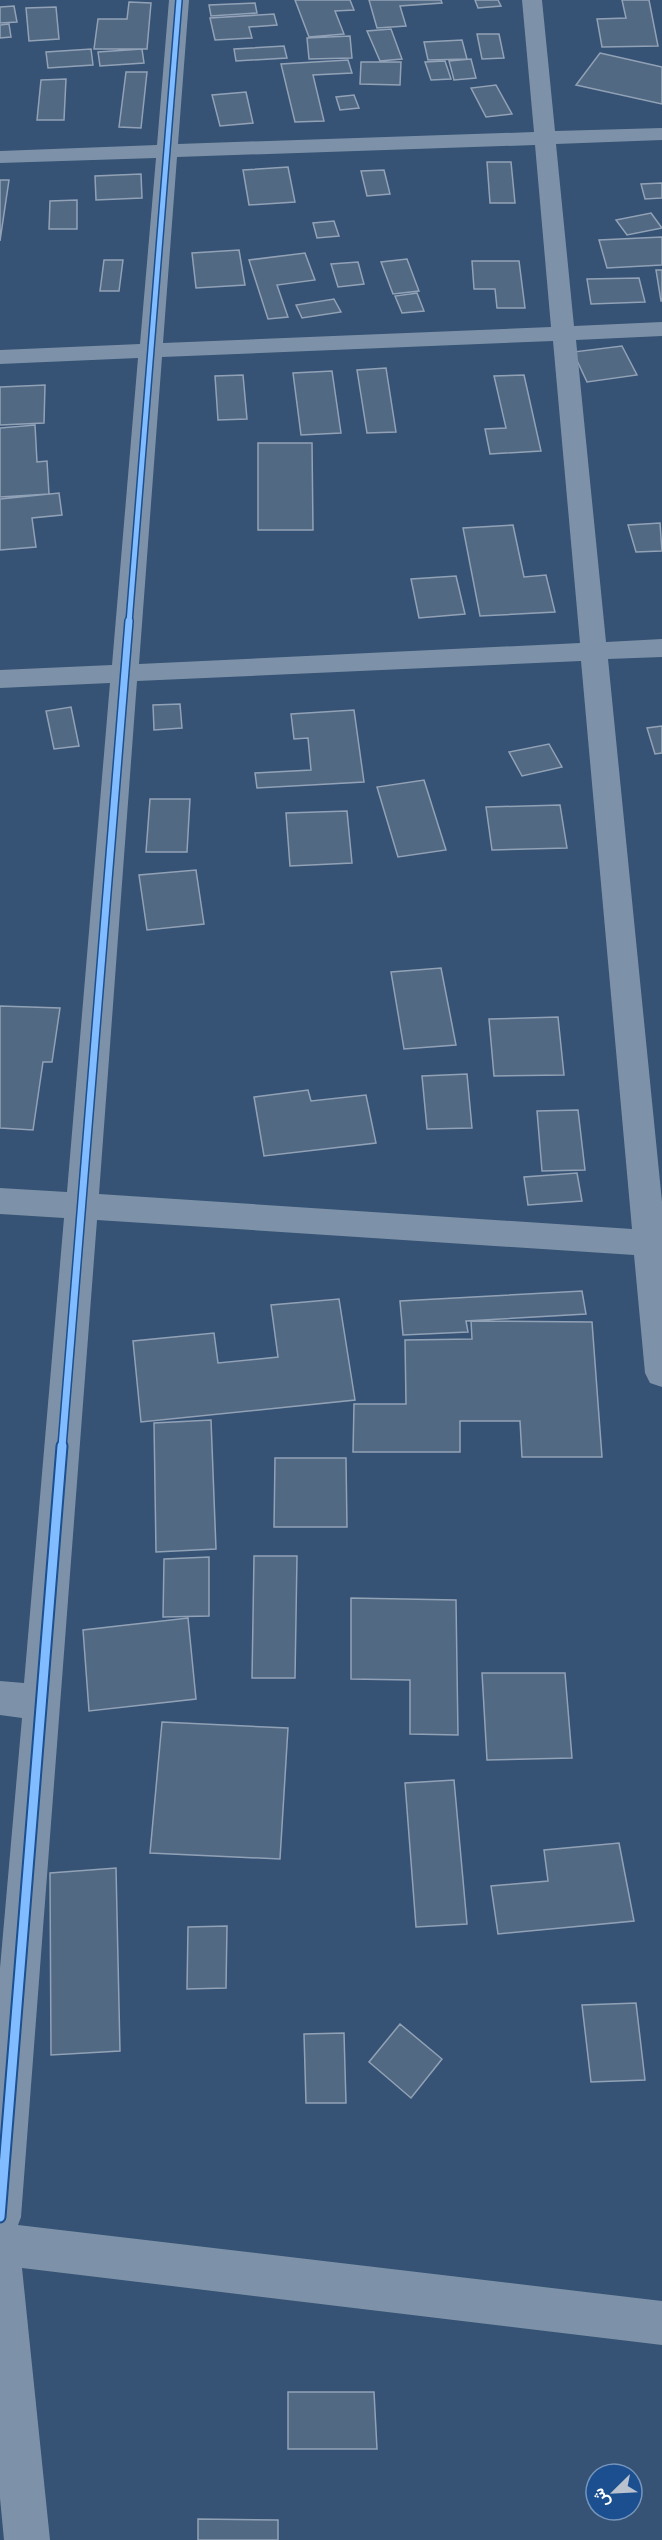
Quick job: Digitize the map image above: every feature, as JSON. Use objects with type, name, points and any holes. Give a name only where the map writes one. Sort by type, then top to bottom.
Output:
[{"type":"street","points":[[0,2217],[179,0]]},
{"type":"street","points":[[532,0],[594,652],[656,1244],[662,1373]]},
{"type":"street","points":[[0,157],[662,134]]},
{"type":"street","points":[[0,357],[662,330]]},
{"type":"street","points":[[0,679],[662,648]]},
{"type":"street","points":[[0,1201],[656,1244]]},
{"type":"street","points":[[0,1698],[41,1702]]},
{"type":"street","points":[[0,2244],[662,2323]]},
{"type":"street","points":[[0,2266],[27,2540]]},
{"type":"building","points":[[295,0],[350,0],[354,10],[335,11],[344,34],[309,37]]},
{"type":"building","points":[[369,0],[441,0],[442,3],[400,6],[406,26],[377,28]]},
{"type":"building","points":[[475,0],[498,0],[501,6],[478,8]]},
{"type":"building","points":[[622,0],[649,0],[658,46],[602,47],[597,19],[626,18]]},
{"type":"building","points":[[129,2],[151,3],[147,49],[94,49],[98,19],[127,19]]},
{"type":"building","points":[[255,3],[257,13],[211,16],[209,5]]},
{"type":"building","points":[[14,6],[17,22],[0,23],[0,7]]},
{"type":"building","points":[[56,7],[59,39],[29,41],[26,8]]},
{"type":"building","points":[[274,14],[277,25],[249,27],[252,38],[215,40],[210,18]]},
{"type":"building","points":[[9,24],[11,37],[0,38],[0,25]]},
{"type":"building","points":[[391,29],[402,59],[380,61],[367,31]]},
{"type":"building","points":[[477,34],[499,34],[504,58],[482,59]]},
{"type":"building","points":[[350,36],[352,58],[309,59],[307,38]]},
{"type":"building","points":[[462,40],[467,59],[428,60],[424,42]]},
{"type":"building","points":[[284,46],[287,58],[236,61],[234,49]]},
{"type":"building","points":[[91,49],[93,65],[48,68],[46,52]]},
{"type":"building","points":[[142,49],[144,63],[100,66],[98,52]]},
{"type":"building","points":[[600,53],[662,67],[662,104],[576,85]]},
{"type":"building","points":[[471,59],[476,78],[454,80],[449,61]]},
{"type":"building","points":[[348,60],[352,73],[313,75],[324,121],[295,122],[281,64]]},
{"type":"building","points":[[445,61],[451,79],[431,80],[425,62]]},
{"type":"building","points":[[361,62],[401,62],[400,85],[360,84]]},
{"type":"building","points":[[126,72],[147,72],[141,128],[119,127]]},
{"type":"building","points":[[66,79],[64,120],[37,120],[41,80]]},
{"type":"building","points":[[496,85],[512,114],[486,117],[471,88]]},
{"type":"building","points":[[246,92],[253,123],[220,126],[212,95]]},
{"type":"building","points":[[354,95],[359,108],[340,110],[336,97]]},
{"type":"building","points":[[487,162],[511,162],[515,203],[490,203]]},
{"type":"building","points":[[288,167],[295,202],[249,205],[243,170]]},
{"type":"building","points":[[384,170],[390,194],[367,196],[361,171]]},
{"type":"building","points":[[141,174],[142,198],[96,200],[95,176]]},
{"type":"building","points":[[0,180],[9,180],[0,241]]},
{"type":"building","points":[[662,183],[662,198],[645,199],[641,184]]},
{"type":"building","points":[[77,200],[77,229],[49,229],[50,201]]},
{"type":"building","points":[[651,213],[662,228],[627,235],[616,220]]},
{"type":"building","points":[[334,221],[339,236],[317,238],[313,223]]},
{"type":"building","points":[[662,237],[662,265],[607,268],[599,240]]},
{"type":"building","points":[[239,250],[245,285],[196,288],[192,253]]},
{"type":"building","points":[[305,253],[315,280],[277,285],[288,317],[268,319],[249,260]]},
{"type":"building","points":[[407,259],[419,291],[393,294],[381,262]]},
{"type":"building","points":[[104,260],[123,260],[119,291],[100,291]]},
{"type":"building","points":[[472,261],[519,261],[525,308],[497,308],[495,289],[474,289]]},
{"type":"building","points":[[358,262],[364,284],[338,287],[331,264]]},
{"type":"building","points":[[656,270],[662,270],[662,301],[661,301]]},
{"type":"building","points":[[639,278],[645,302],[591,304],[587,279]]},
{"type":"building","points":[[417,293],[424,311],[402,313],[395,296]]},
{"type":"building","points":[[334,299],[341,312],[302,318],[296,305]]},
{"type":"building","points":[[622,346],[637,375],[587,382],[573,352]]},
{"type":"building","points":[[386,368],[396,432],[367,433],[357,370]]},
{"type":"building","points":[[332,371],[341,433],[301,435],[293,373]]},
{"type":"building","points":[[243,375],[247,419],[218,420],[215,376]]},
{"type":"building","points":[[524,375],[541,451],[490,454],[485,429],[506,428],[494,376]]},
{"type":"building","points":[[45,385],[44,423],[0,425],[0,387]]},
{"type":"building","points":[[35,425],[37,462],[47,461],[49,494],[0,497],[0,428]]},
{"type":"building","points":[[258,443],[312,443],[313,530],[258,530]]},
{"type":"building","points":[[59,493],[62,515],[32,518],[36,547],[0,550],[0,499]]},
{"type":"building","points":[[660,523],[662,551],[636,552],[628,525]]},
{"type":"building","points":[[513,525],[524,577],[546,575],[555,612],[480,616],[463,528]]},
{"type":"building","points":[[456,576],[465,614],[419,618],[411,579]]},
{"type":"building","points":[[180,704],[182,728],[154,730],[153,705]]},
{"type":"building","points":[[71,707],[79,746],[54,749],[46,711]]},
{"type":"building","points":[[354,710],[364,782],[257,788],[255,773],[311,770],[308,738],[294,739],[291,714]]},
{"type":"building","points":[[662,726],[662,753],[655,754],[647,728]]},
{"type":"building","points":[[549,744],[562,767],[522,776],[509,752]]},
{"type":"building","points":[[424,780],[446,850],[398,857],[377,787]]},
{"type":"building","points":[[150,799],[190,799],[187,852],[146,852]]},
{"type":"building","points":[[560,805],[567,848],[492,850],[486,807]]},
{"type":"building","points":[[347,811],[352,863],[290,866],[286,813]]},
{"type":"building","points":[[196,870],[204,924],[147,930],[139,875]]},
{"type":"building","points":[[441,968],[456,1045],[404,1049],[391,972]]},
{"type":"building","points":[[0,1006],[60,1008],[52,1062],[43,1062],[33,1130],[0,1128]]},
{"type":"building","points":[[558,1017],[564,1075],[494,1076],[489,1019]]},
{"type":"building","points":[[467,1074],[472,1128],[427,1129],[422,1076]]},
{"type":"building","points":[[308,1090],[311,1101],[366,1095],[376,1143],[264,1156],[254,1097]]},
{"type":"building","points":[[578,1110],[585,1170],[542,1171],[537,1111]]},
{"type":"building","points":[[577,1173],[582,1201],[528,1205],[524,1177]]},
{"type":"building","points":[[582,1291],[586,1314],[466,1321],[468,1332],[403,1335],[400,1301]]},
{"type":"building","points":[[339,1299],[355,1400],[141,1422],[133,1341],[214,1333],[218,1363],[278,1357],[271,1305]]},
{"type":"building","points":[[471,1321],[592,1322],[602,1457],[522,1457],[520,1421],[460,1421],[460,1452],[353,1452],[354,1404],[406,1404],[405,1340],[472,1339]]},
{"type":"building","points":[[211,1420],[216,1549],[156,1552],[154,1423]]},
{"type":"building","points":[[275,1458],[346,1458],[347,1527],[274,1527]]},
{"type":"building","points":[[254,1556],[297,1556],[295,1678],[252,1678]]},
{"type":"building","points":[[209,1557],[209,1616],[163,1617],[164,1559]]},
{"type":"building","points":[[351,1598],[456,1600],[458,1735],[410,1734],[410,1680],[351,1679]]},
{"type":"building","points":[[188,1618],[196,1699],[89,1711],[83,1630]]},
{"type":"building","points":[[482,1673],[565,1673],[572,1758],[487,1760]]},
{"type":"building","points":[[162,1722],[288,1728],[280,1859],[150,1853]]},
{"type":"building","points":[[454,1780],[467,1924],[416,1927],[405,1783]]},
{"type":"building","points":[[619,1843],[634,1921],[498,1934],[491,1886],[548,1881],[544,1850]]},
{"type":"building","points":[[116,1868],[120,2051],[51,2055],[50,1873]]},
{"type":"building","points":[[227,1926],[226,1988],[187,1989],[188,1927]]},
{"type":"building","points":[[636,2003],[645,2080],[591,2082],[582,2005]]},
{"type":"building","points":[[400,2024],[442,2059],[411,2098],[369,2062]]},
{"type":"building","points":[[344,2033],[346,2103],[306,2103],[304,2034]]},
{"type":"building","points":[[288,2392],[374,2392],[377,2449],[288,2449]]},
{"type":"building","points":[[198,2519],[278,2520],[278,2540],[198,2540]]},
{"type":"cycle path","points":[[0,2217],[179,0]]}]
